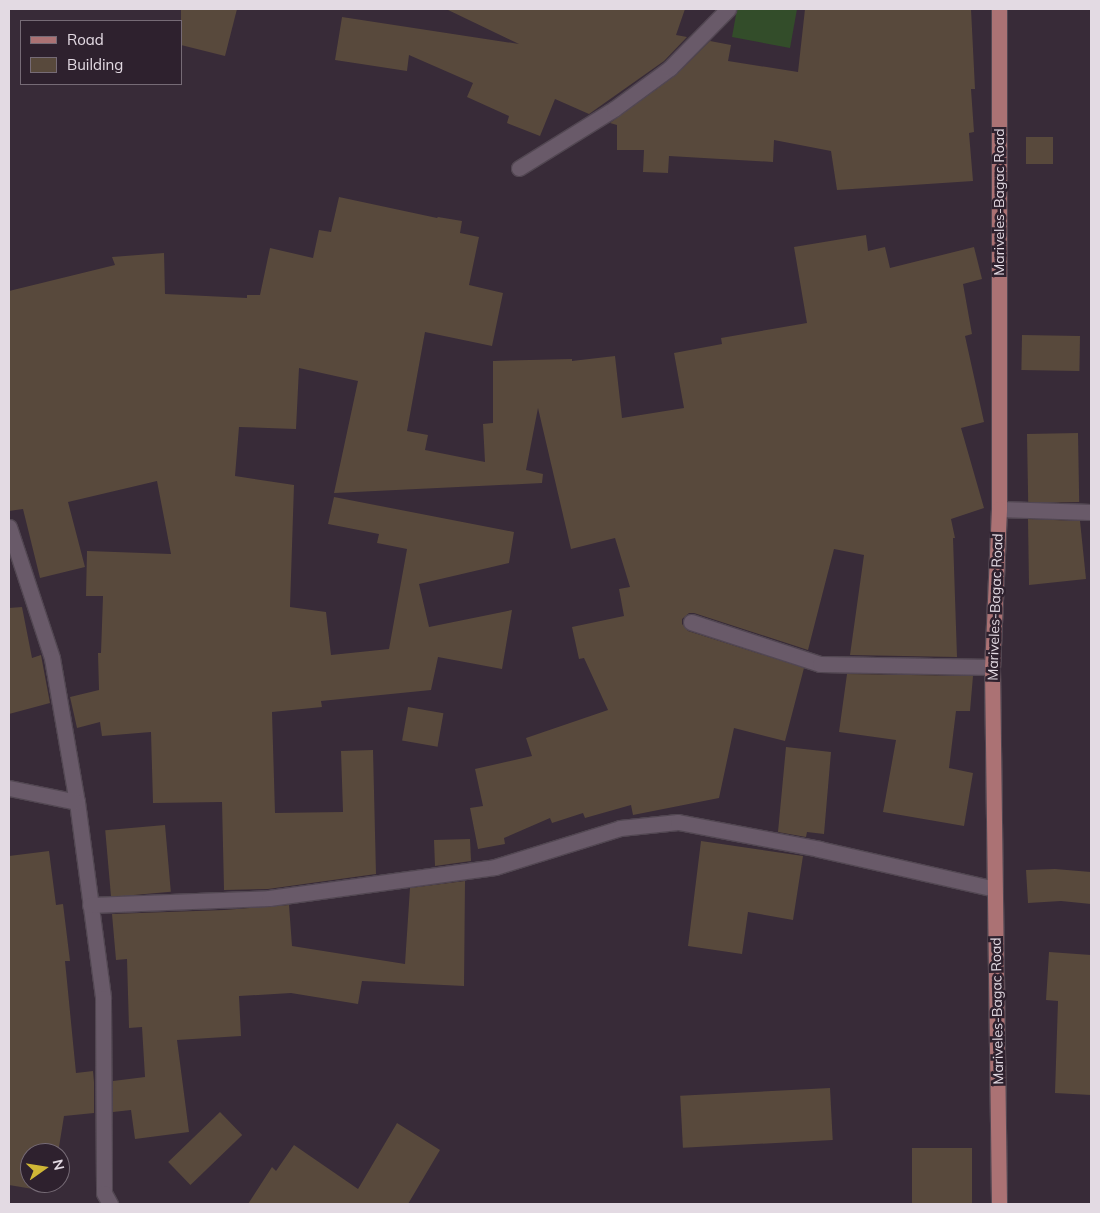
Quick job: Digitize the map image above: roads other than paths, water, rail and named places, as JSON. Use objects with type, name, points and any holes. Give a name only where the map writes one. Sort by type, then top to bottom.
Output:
[{"type":"main road","name":"Mariveles-Bagac Road","points":[[999,9],[999,509],[992,667],[999,1204]]},
{"type":"street","points":[[520,168],[614,109],[670,68],[728,9]]},
{"type":"street","points":[[999,509],[1091,512]]},
{"type":"street","points":[[9,527],[52,658],[77,802],[103,998],[104,1193],[110,1204]]},
{"type":"street","points":[[691,622],[820,664],[992,667]]},
{"type":"street","points":[[9,788],[77,802]]},
{"type":"street","points":[[90,905],[269,898],[495,867],[620,828],[678,822],[820,849],[995,889]]}]
